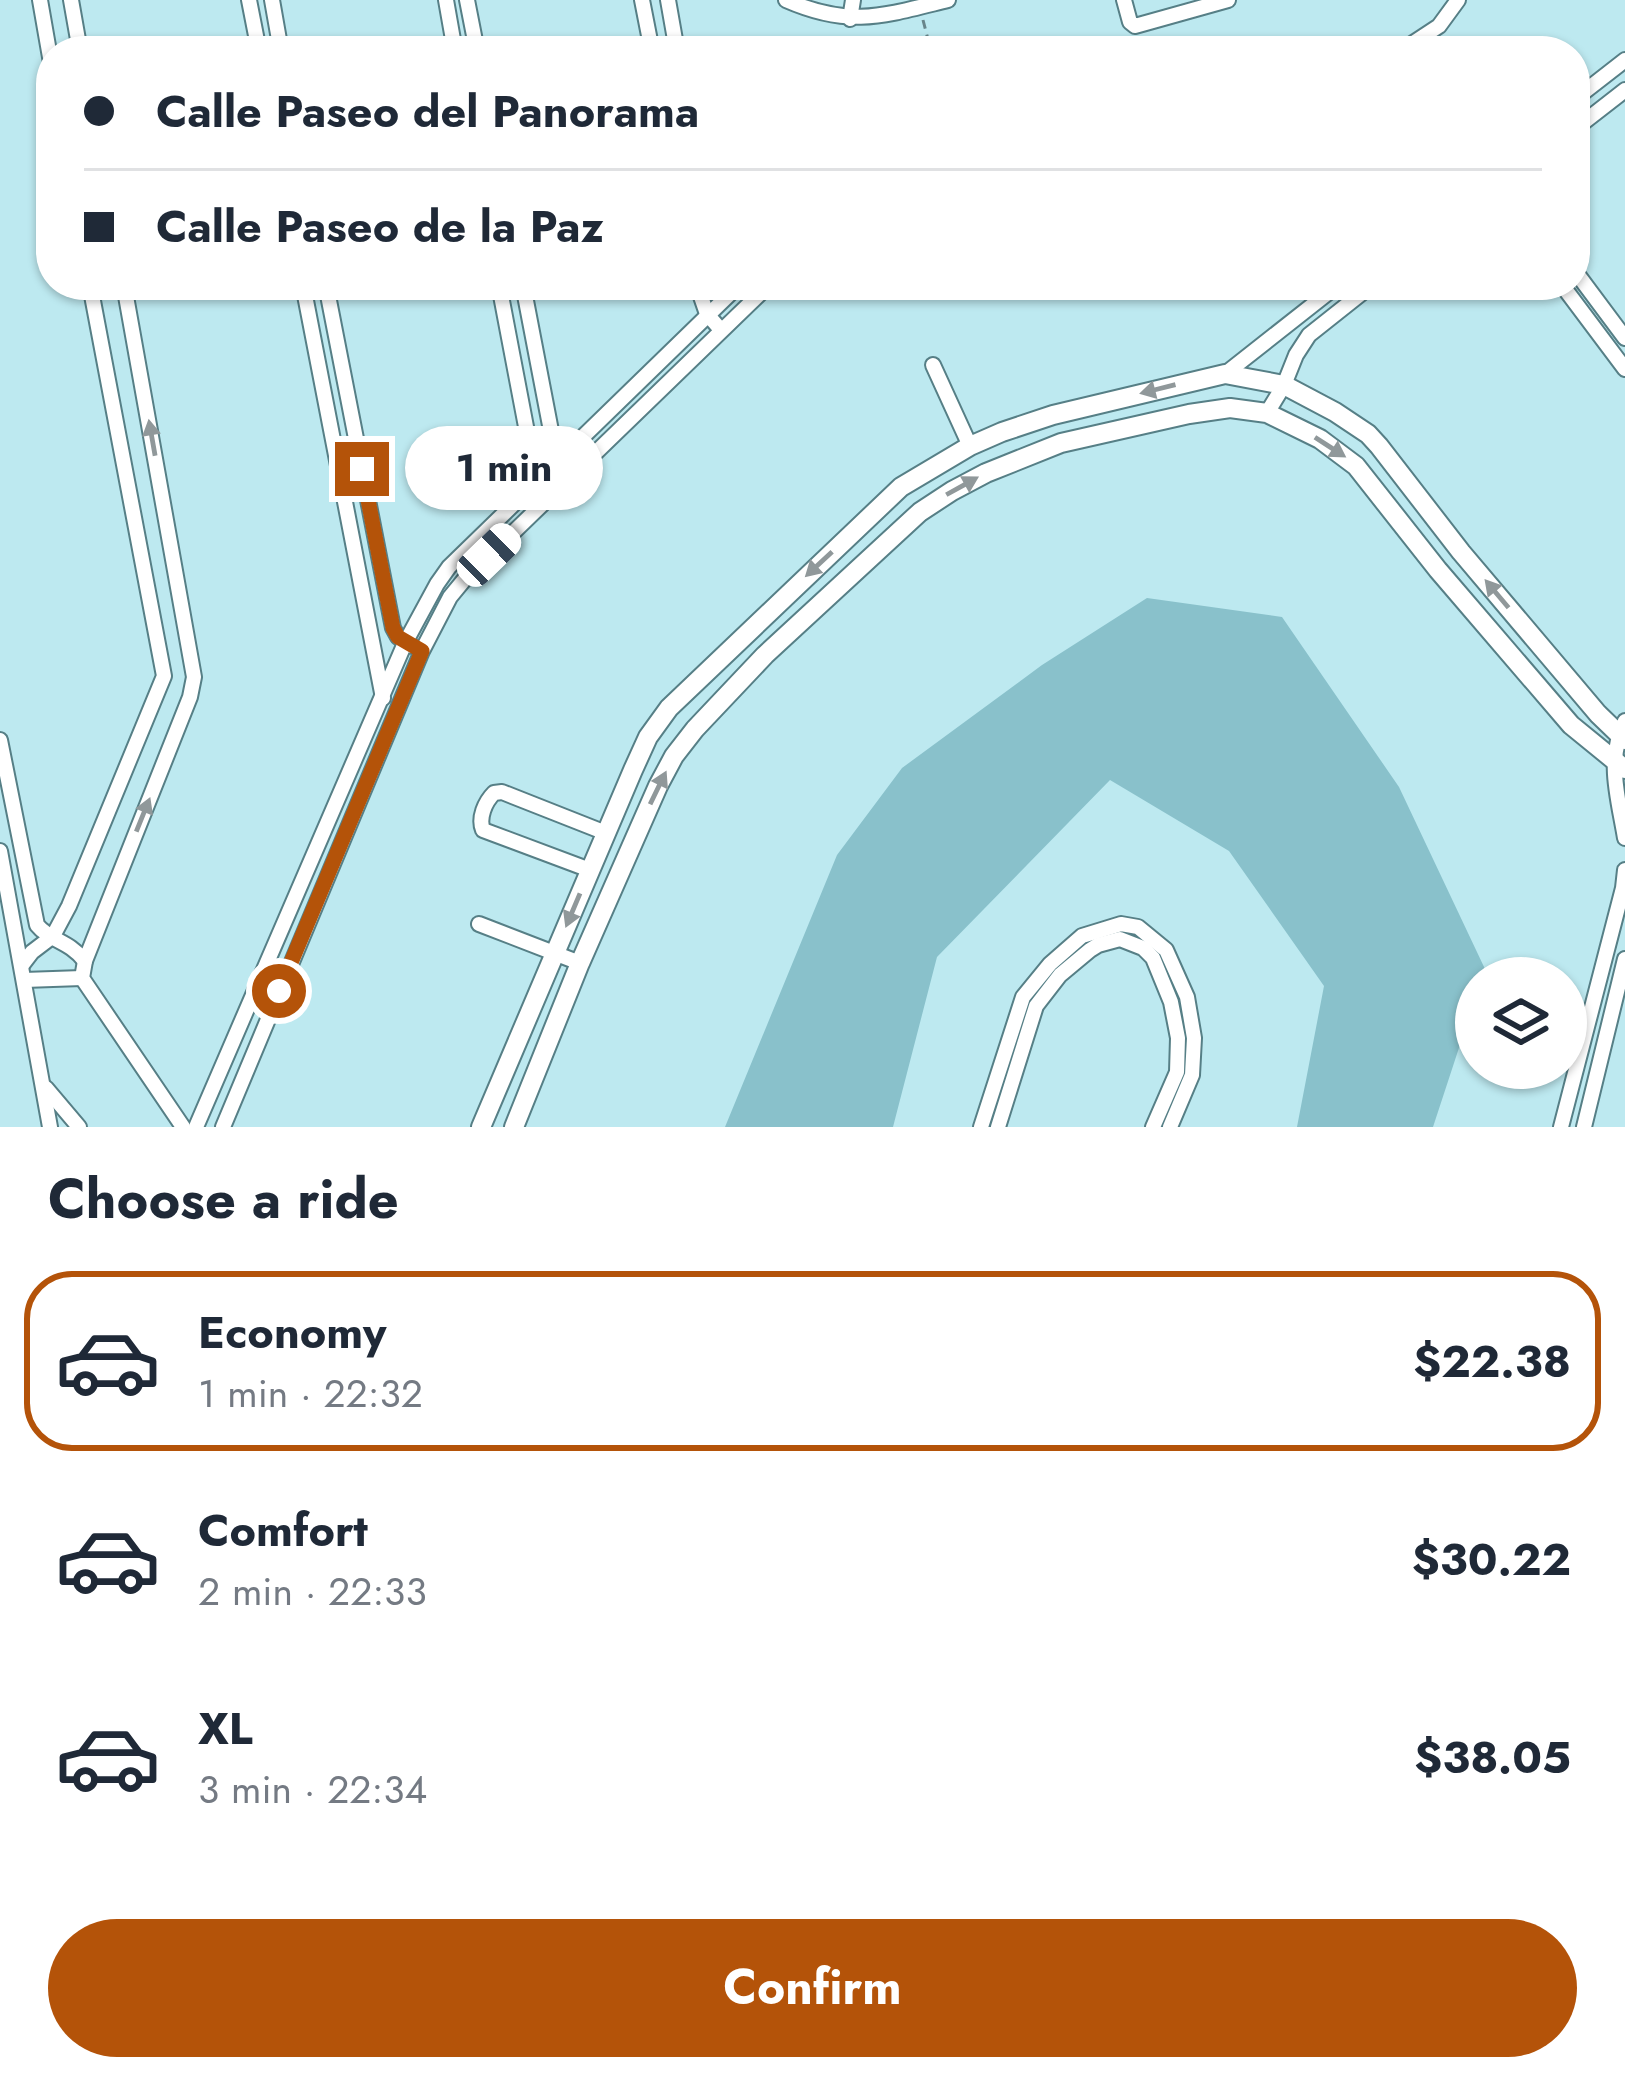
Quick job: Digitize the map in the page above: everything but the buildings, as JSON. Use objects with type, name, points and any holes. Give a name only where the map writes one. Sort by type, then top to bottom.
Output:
[{"type":"street","points":[[249,0],[256,36]]},
{"type":"street","points":[[272,0],[278,36]]},
{"type":"street","points":[[446,0],[452,36]]},
{"type":"street","points":[[467,0],[475,36]]},
{"type":"street","points":[[642,0],[649,36]]},
{"type":"street","points":[[668,0],[674,36]]},
{"type":"street","points":[[786,0],[850,19],[948,0]]},
{"type":"street","points":[[850,19],[853,0]]},
{"type":"street","points":[[1124,0],[1135,26],[1228,0]]},
{"type":"street","points":[[1424,36],[1439,26],[1458,0]]},
{"type":"street","points":[[46,36],[41,6],[72,3],[78,36]]},
{"type":"street","points":[[1590,87],[1625,60]]},
{"type":"street","points":[[1590,117],[1625,90]]},
{"type":"street","points":[[1590,291],[1625,338]]},
{"type":"street","points":[[23,972],[32,952],[53,937],[70,906],[164,676],[93,300]]},
{"type":"street","points":[[127,300],[194,676],[82,978],[183,1127]]},
{"type":"street","points":[[306,300],[382,698]]},
{"type":"street","points":[[329,300],[393,628],[405,643],[422,651]]},
{"type":"street","points":[[502,300],[531,453],[539,479],[551,495]]},
{"type":"street","points":[[527,300],[552,436],[579,469]]},
{"type":"street","points":[[703,300],[721,330]]},
{"type":"street","points":[[196,1127],[405,643],[449,567],[720,300]]},
{"type":"street","points":[[742,300],[746,306]]},
{"type":"street","points":[[223,1127],[422,651],[450,597],[753,300]]},
{"type":"street","points":[[1225,374],[1319,300]]},
{"type":"street","points":[[1267,412],[1309,335],[1353,300]]},
{"type":"street","points":[[1573,300],[1625,369]]},
{"type":"street","points":[[933,365],[970,446]]},
{"type":"street","points":[[482,1127],[648,737],[669,708],[901,487],[970,446],[1053,416],[1225,374],[1284,385],[1368,434],[1461,552],[1623,732],[1616,796],[1625,838]]},
{"type":"street","points":[[514,1127],[580,963],[674,755],[694,729],[765,655],[920,512],[986,472],[1061,442],[1230,408],[1267,412],[1320,440],[1356,466],[1571,725],[1619,765]]},
{"type":"street","points":[[1438,570],[1461,552]]},
{"type":"street","points":[[745,634],[765,655]]},
{"type":"street","points":[[382,698],[399,705]]},
{"type":"street","points":[[0,740],[34,916],[42,932],[76,949],[85,961]]},
{"type":"street","points":[[590,870],[483,830],[480,819],[489,797],[502,792],[606,833]]},
{"type":"street","points":[[0,851],[50,1127]]},
{"type":"street","points":[[1561,1127],[1625,873]]},
{"type":"street","points":[[479,924],[580,963]]},
{"type":"street","points":[[981,1127],[1023,997],[1050,964],[1121,924],[1138,927],[1166,950],[1187,997],[1194,1037],[1192,1075],[1170,1127]]},
{"type":"street","points":[[1086,943],[1120,939],[1142,947],[1153,958],[1171,1002],[1178,1038],[1177,1072],[1154,1127]]},
{"type":"street","points":[[998,1127],[1036,1006],[1086,943]]},
{"type":"street","points":[[1584,1127],[1625,958]]},
{"type":"street","points":[[23,972],[82,978]]},
{"type":"street","points":[[43,1084],[79,1127]]},
{"type":"street","points":[[1569,1098],[1589,1102]]},
{"type":"path","points":[[920,7],[927,36]]},
{"type":"shaded area","points":[[1147,598],[1282,617],[1399,787],[1479,957],[1455,957],[1455,1060],[1433,1127],[1297,1127],[1324,986],[1229,851],[1110,780],[937,957],[893,1127],[725,1127],[837,855],[902,768],[1042,665]]},
{"type":"route","points":[[279,991],[422,651],[405,643],[393,628],[362,469]]}]
